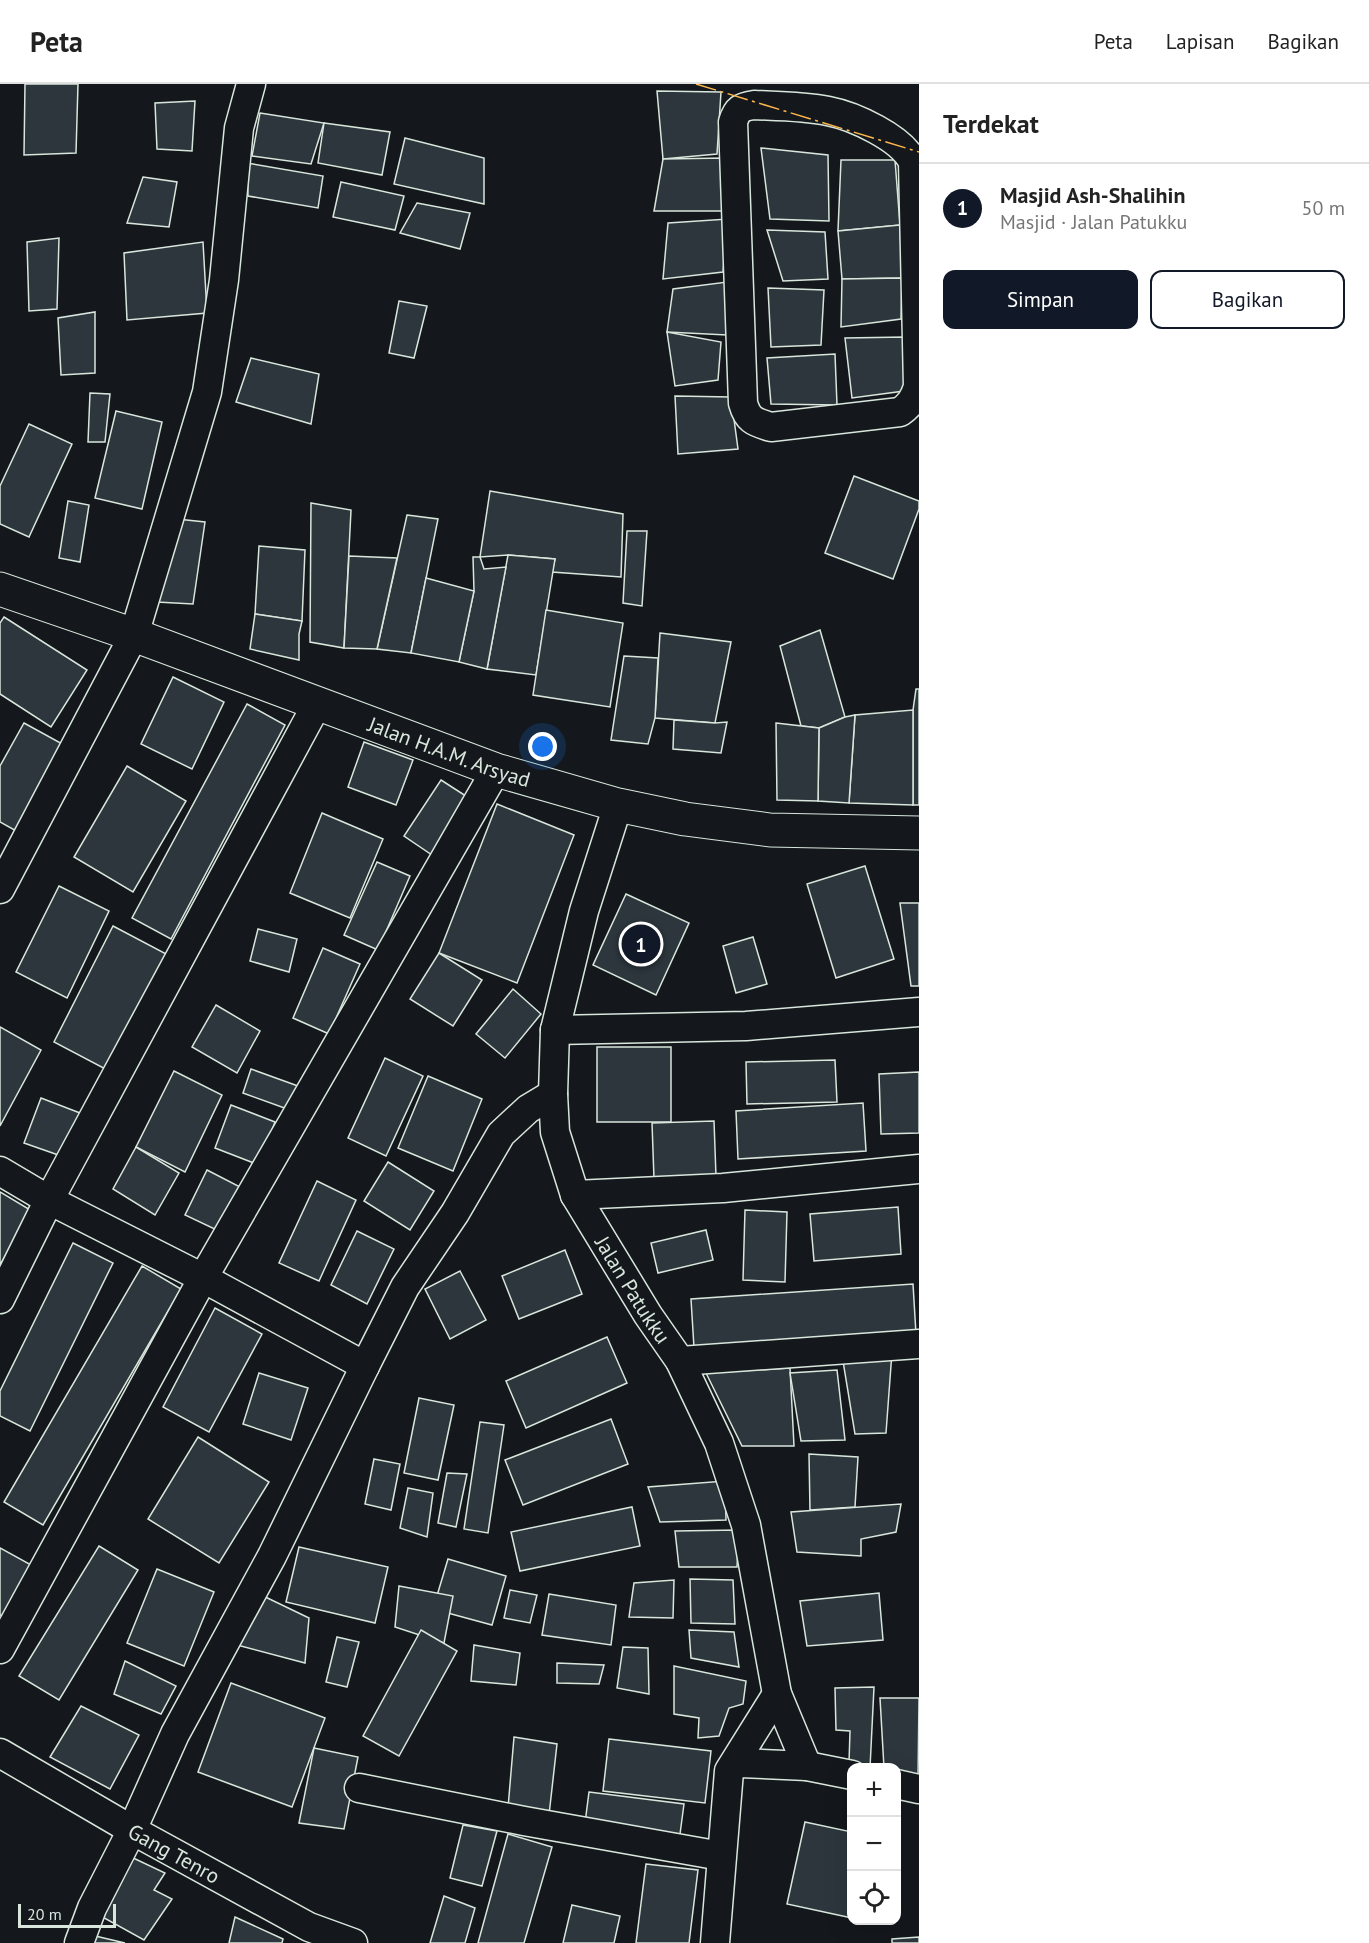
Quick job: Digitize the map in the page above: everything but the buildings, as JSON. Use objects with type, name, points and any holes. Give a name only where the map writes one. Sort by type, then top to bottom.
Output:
[{"type":"highway","name":"Jalan H.A.M. Arsyad","points":[[0,589],[134,635],[496,770],[618,805],[685,819],[770,830],[919,832]]},
{"type":"street","points":[[0,889],[134,635],[207,392],[224,279],[239,128],[251,84]]},
{"type":"street","points":[[754,105],[828,111],[878,131],[908,151],[916,163],[918,387],[914,399],[900,412],[771,427],[754,422],[746,413],[743,403],[733,122],[736,112],[742,106],[754,105]]},
{"type":"street","points":[[0,1299],[49,1200],[317,705]]},
{"type":"street","points":[[0,1648],[203,1278],[496,770]]},
{"type":"street","name":"Jalan Patukku","points":[[618,805],[584,911],[555,1030],[553,1094],[555,1132],[575,1195],[648,1315],[680,1361],[719,1443],[746,1525],[777,1694],[807,1766]]},
{"type":"street","points":[[555,1030],[746,1026],[919,1012]]},
{"type":"street","points":[[79,1943],[92,1908],[132,1830],[175,1734],[272,1556],[364,1365],[405,1287],[455,1213],[501,1134],[528,1109],[553,1094]]},
{"type":"street","points":[[575,1195],[723,1188],[919,1169]]},
{"type":"street","points":[[0,1171],[49,1200],[203,1278],[364,1365]]},
{"type":"street","points":[[680,1361],[919,1344]]},
{"type":"street","points":[[715,1943],[729,1771],[777,1694]]},
{"type":"street","name":"Gang Tenro","points":[[0,1753],[308,1935],[353,1943]]},
{"type":"street","points":[[733,1766],[740,1762],[807,1766],[847,1774]]},
{"type":"street","points":[[901,1785],[919,1789]]},
{"type":"street","points":[[360,1788],[524,1821],[721,1856]]},
{"type":"power","points":[[696,84],[919,152]]},
{"type":"place","name":"Masjid Ash-Shalihin","points":[[641,944]]}]
